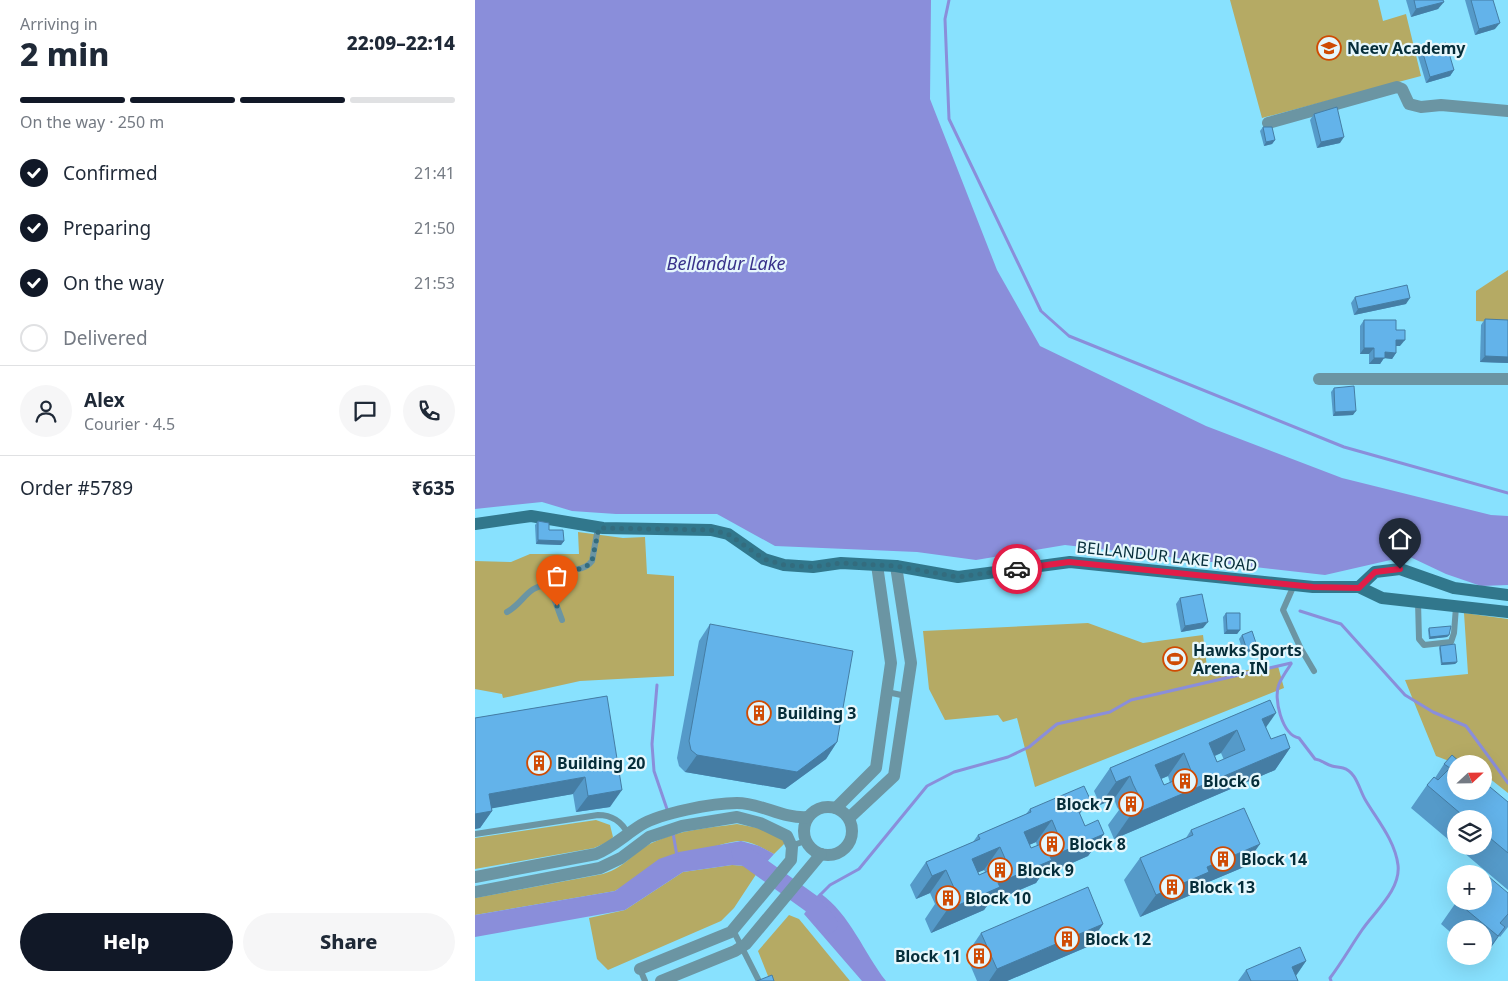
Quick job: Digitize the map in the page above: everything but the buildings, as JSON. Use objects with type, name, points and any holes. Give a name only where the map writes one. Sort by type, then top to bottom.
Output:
[{"type":"street","points":[[1268,123],[1397,87],[1401,89],[1409,104],[1415,106],[1508,111]]},
{"type":"street","points":[[1319,380],[1508,379]]},
{"type":"street","name":"BELLANDUR LAKE ROAD","points":[[475,524],[531,516],[599,528],[711,530],[728,534],[764,559],[784,565],[813,567],[841,563],[896,566],[958,577],[1069,562],[1294,585],[1359,588],[1382,598],[1508,612]]},
{"type":"street","points":[[836,808],[875,768],[891,663],[877,565]]},
{"type":"street","points":[[849,818],[893,776],[911,663],[896,566]]},
{"type":"street","points":[[1359,588],[1375,572],[1400,569],[1454,588],[1508,595]]},
{"type":"street","points":[[475,877],[596,854],[613,846],[642,825],[670,813],[736,803],[787,816],[808,817]]},
{"type":"street","points":[[818,808],[836,808],[849,818],[852,832],[849,844],[839,853],[821,854],[814,851],[805,840],[803,828],[808,817],[818,808]]},
{"type":"street","points":[[475,892],[600,868],[621,858],[649,837],[665,830],[737,817],[772,828],[787,836],[791,846],[791,860],[733,930],[640,969]]},
{"type":"street","points":[[661,981],[742,947],[821,854]]},
{"type":"lane","points":[[563,620],[549,585],[556,569],[582,569],[589,565],[592,561],[599,528]]},
{"type":"lane","points":[[507,612],[515,608],[533,588],[549,585]]},
{"type":"lane","points":[[1294,585],[1283,610],[1301,649],[1314,671]]},
{"type":"lane","points":[[1417,602],[1419,639],[1424,645],[1451,642],[1456,607]]},
{"type":"lane","points":[[887,692],[906,696]]},
{"type":"lane","points":[[865,778],[879,790]]},
{"type":"lane","points":[[475,834],[598,815],[609,816],[618,821],[628,834]]},
{"type":"lane","points":[[791,846],[805,840]]},
{"type":"lane","points":[[733,930],[759,981]]},
{"type":"lane","points":[[640,969],[645,981]]},
{"type":"shaded area","name":"Neev Academy","points":[[1230,0],[1378,0],[1383,21],[1406,14],[1421,76],[1262,118]]},
{"type":"shaded area","points":[[1508,270],[1508,323],[1476,321],[1476,291]]},
{"type":"shaded area","points":[[578,532],[623,538],[645,537],[647,574],[674,576],[674,676],[580,681],[503,698],[502,694],[475,689],[475,561],[511,562],[530,554],[579,554]]},
{"type":"shaded area","points":[[1464,613],[1508,619],[1508,793],[1493,781],[1493,755],[1447,755],[1447,760],[1436,756],[1405,680],[1468,674]]},
{"type":"shaded area","points":[[1088,623],[1143,643],[1203,635],[1208,675],[1278,666],[1284,688],[1035,787],[1017,718],[1003,722],[998,715],[945,720],[929,689],[923,631]]},
{"type":"shaded area","points":[[596,820],[610,825],[613,837],[610,841],[594,848],[475,869],[475,838]]},
{"type":"shaded area","points":[[737,824],[763,829],[786,842],[774,854],[750,843],[742,841],[731,842],[678,860],[615,891],[475,915],[475,898],[603,874],[618,867],[647,846],[664,838],[694,830]]},
{"type":"shaded area","points":[[732,865],[747,866],[757,873],[734,908],[721,921],[608,970],[597,959],[589,918],[625,910],[683,872]]},
{"type":"shaded area","points":[[789,915],[799,919],[850,981],[770,981],[758,951]]},
{"type":"water","name":"Bellandur Lake","points":[[475,0],[931,0],[930,99],[997,270],[1040,346],[1206,426],[1342,478],[1491,515],[1508,516],[1508,585],[1481,586],[1446,574],[1408,556],[1325,575],[1065,545],[976,560],[917,552],[775,546],[717,514],[616,514],[572,511],[542,502],[475,509]]},
{"type":"water","points":[[741,841],[759,846],[774,854],[757,873],[747,866],[732,865],[683,872],[625,910],[475,937],[475,915],[615,891],[659,859],[679,852]]},
{"type":"water","points":[[820,893],[840,912],[886,981],[862,981],[804,914]]},
{"type":"waterway","points":[[949,0],[945,19],[949,119],[1041,311],[1069,336],[1344,447],[1508,493]]},
{"type":"waterway","points":[[1300,611],[1341,624],[1405,695],[1433,712],[1466,726],[1508,783]]},
{"type":"waterway","points":[[818,897],[830,885],[859,869],[927,786],[954,772],[1008,757],[1029,747],[1057,724],[1110,712],[1131,700],[1291,663]]},
{"type":"waterway","points":[[1291,664],[1280,681],[1277,690],[1278,706],[1284,723],[1288,730],[1299,738],[1315,759],[1352,773],[1366,801],[1390,839],[1398,865],[1398,874],[1391,892],[1362,930],[1330,978],[1331,981]]},
{"type":"waterway","points":[[657,685],[652,744],[654,771],[668,812]]},
{"type":"waterway","points":[[673,833],[677,856]]},
{"type":"waterway","points":[[741,853],[812,904],[828,924]]},
{"type":"way so far","points":[[557,606],[549,585],[553,574],[556,569],[582,569],[589,565],[592,561],[599,528],[711,530],[728,534],[764,559],[784,565],[813,567],[841,563],[867,564],[896,566],[958,577],[1017,569]]},
{"type":"place","name":"Neev Academy","points":[[1329,48]]},
{"type":"place","name":"Hawks Sports Arena, IN","points":[[1175,659]]},
{"type":"place","name":"Building 3","points":[[759,713]]},
{"type":"place","name":"Building 20","points":[[539,763]]},
{"type":"place","name":"Block 6","points":[[1185,781]]},
{"type":"place","name":"Block 7","points":[[1131,804]]},
{"type":"place","name":"Block 8","points":[[1052,844]]},
{"type":"place","name":"Block 14","points":[[1223,859]]},
{"type":"place","name":"Block 9","points":[[1000,870]]},
{"type":"place","name":"Block 13","points":[[1172,887]]},
{"type":"place","name":"Block 10","points":[[948,898]]},
{"type":"place","name":"Block 12","points":[[1067,939]]},
{"type":"place","name":"Block 11","points":[[979,956]]},
{"type":"route","points":[[1017,569],[1069,562],[1313,587],[1359,588],[1375,572],[1400,569]]}]
